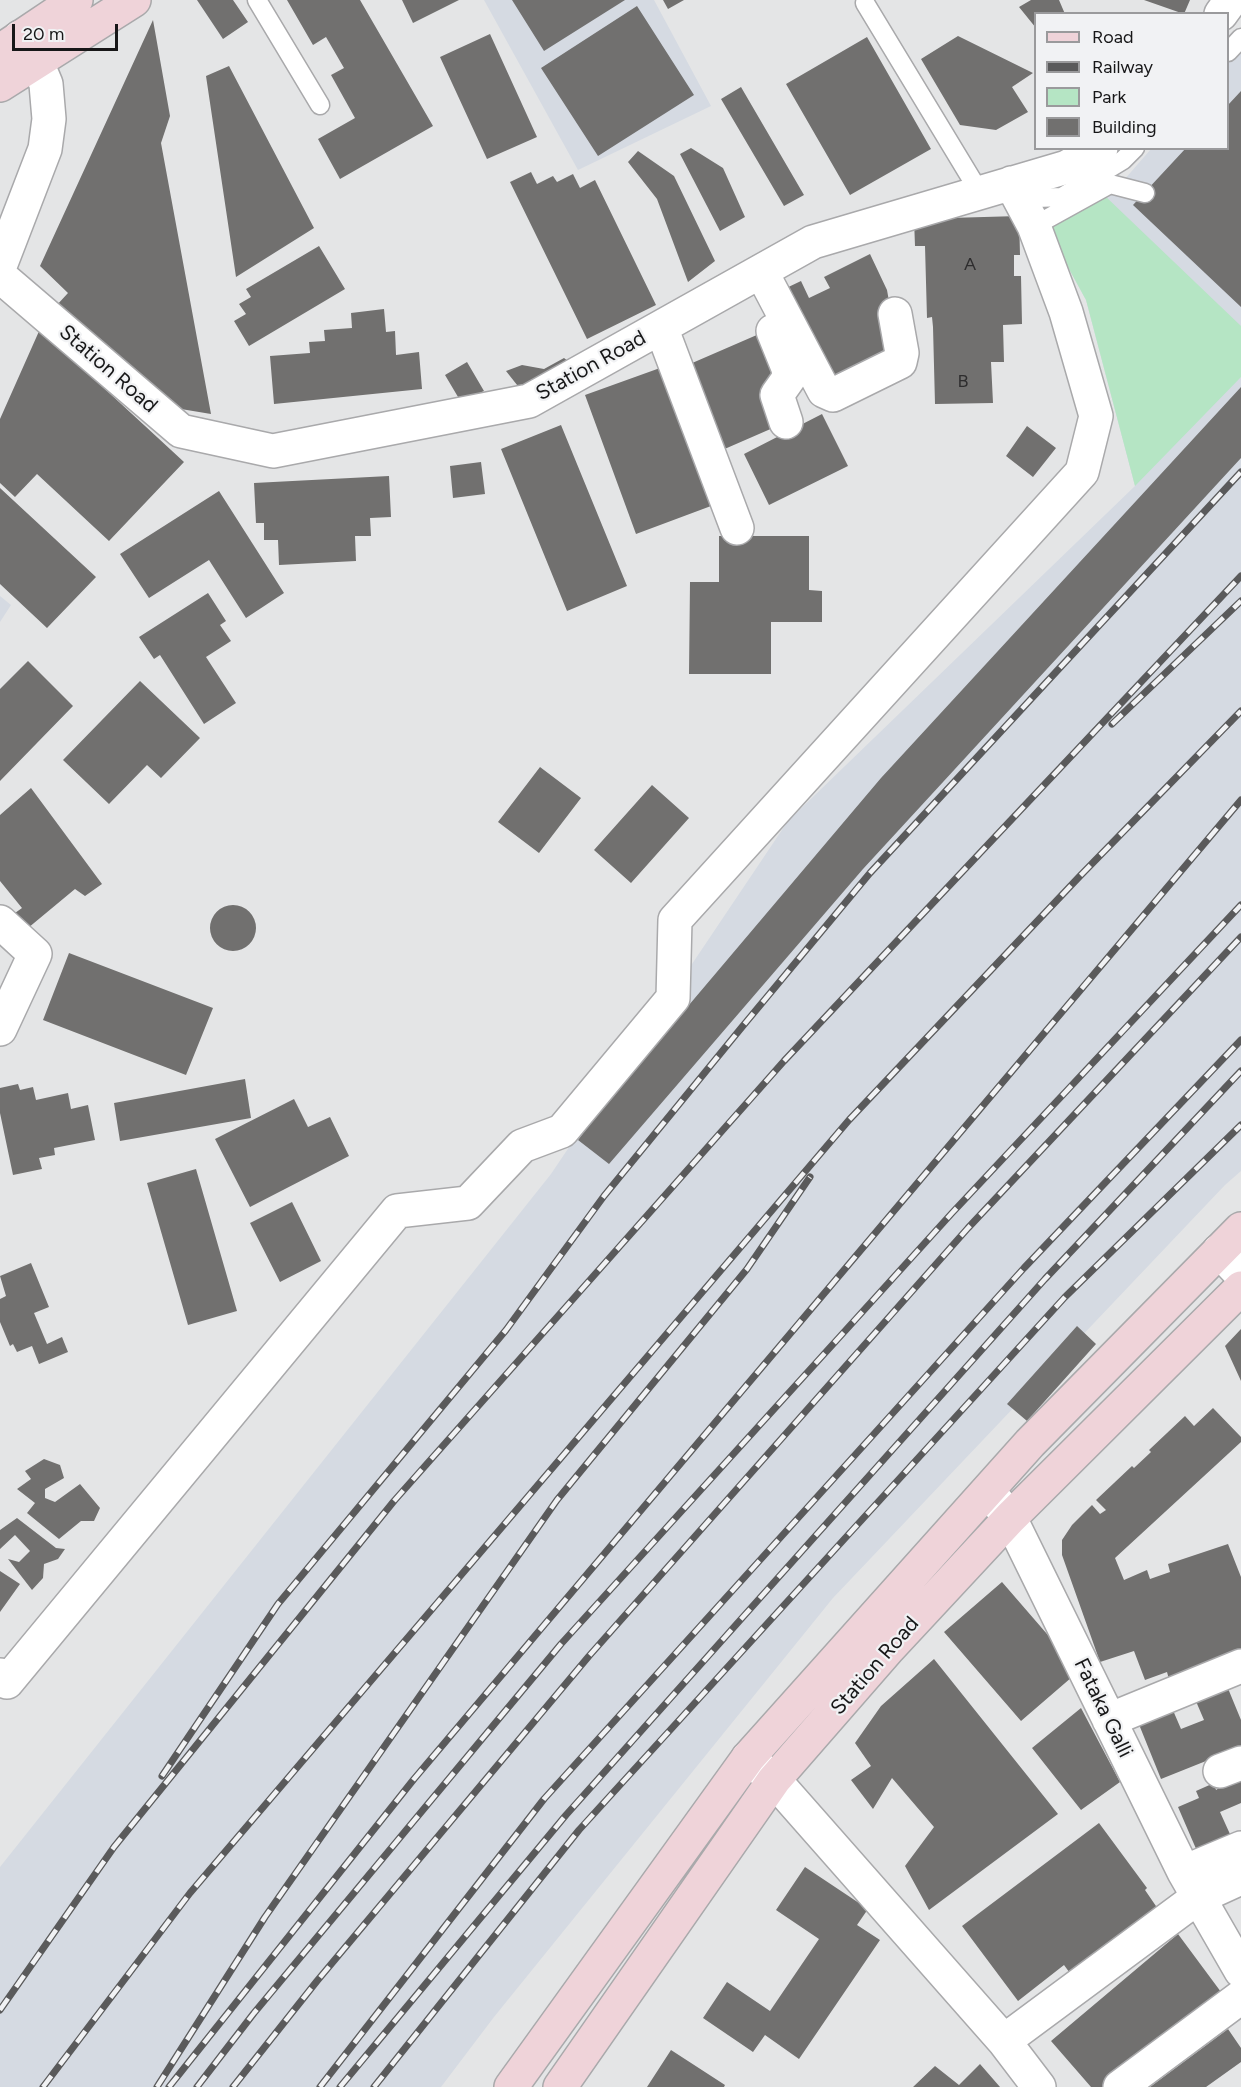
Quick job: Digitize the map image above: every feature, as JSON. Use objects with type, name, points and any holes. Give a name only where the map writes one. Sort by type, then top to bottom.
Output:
[{"type":"main road","points":[[0,85],[19,50],[76,0]]},
{"type":"main road","points":[[19,50],[134,0]]},
{"type":"main road","points":[[511,2087],[748,1758],[864,1625],[987,1490],[1094,1378],[1234,1251]]},
{"type":"main road","name":"Station Road","points":[[560,2087],[774,1780],[889,1648],[1010,1518],[1241,1288]]},
{"type":"main road","points":[[1094,1378],[1124,1404]]},
{"type":"main road","points":[[864,1625],[889,1648]]},
{"type":"main road","points":[[624,1928],[656,1950]]},
{"type":"street","points":[[0,266],[45,148],[50,119],[46,84],[19,50]]},
{"type":"street","name":"Station Road","points":[[0,276],[181,431],[273,451],[529,401],[813,242],[1067,167],[1097,150]]},
{"type":"street","points":[[0,1676],[7,1682],[397,1210],[468,1203],[522,1146],[562,1131],[673,998],[675,920],[1082,472],[1096,416],[1066,312],[1034,226],[1011,183]]},
{"type":"street","points":[[756,274],[824,391],[833,395],[900,362],[902,354],[895,314]]},
{"type":"street","points":[[756,274],[789,368],[789,378],[777,395],[786,422]]},
{"type":"street","points":[[661,327],[737,528]]},
{"type":"street","points":[[0,922],[35,954],[0,1029]]},
{"type":"street","name":"Fataka Galli","points":[[987,1490],[1010,1518],[1191,1885],[1241,1971]]},
{"type":"street","points":[[1109,1720],[1241,1666]]},
{"type":"street","points":[[748,1758],[774,1780],[1004,2041],[1040,2087]]},
{"type":"street","points":[[1004,2041],[1191,1885],[1241,1848]]},
{"type":"street","points":[[1191,1885],[1241,1878]]},
{"type":"street","points":[[1120,2087],[1241,1997]]},
{"type":"lane","points":[[257,0],[320,105]]},
{"type":"lane","points":[[864,3],[980,193]]},
{"type":"lane","points":[[1229,50],[1241,38]]},
{"type":"lane","points":[[1011,183],[1037,198],[1062,197],[1123,160],[1133,150]]},
{"type":"lane","points":[[1034,226],[1110,184],[1144,193]]},
{"type":"shaded area","points":[[484,0],[654,0],[711,106],[578,170]]},
{"type":"shaded area","points":[[1241,44],[1241,1171],[1225,1185],[833,1598],[494,2017],[441,2087],[0,2087],[0,1867],[551,1174],[788,821],[1135,486],[1086,300],[1046,227],[1117,188],[1150,150],[1229,150],[1229,58]]},
{"type":"shaded area","points":[[0,596],[11,605],[0,622]]},
{"type":"green space","points":[[1104,195],[1241,326],[1241,377],[1135,486],[1086,300],[1046,227]]},
{"type":"building","points":[[197,0],[233,0],[248,22],[223,39]]},
{"type":"building","points":[[287,0],[360,0],[433,126],[340,179],[318,139],[355,118],[331,75],[344,68],[326,37],[313,45]]},
{"type":"building","points":[[402,0],[459,0],[413,23]]},
{"type":"building","points":[[512,0],[625,0],[544,51]]},
{"type":"building","points":[[663,0],[684,0],[668,9]]},
{"type":"building","points":[[1031,0],[1059,0],[1064,12],[1034,12],[1034,26],[1019,7]]},
{"type":"building","points":[[1144,0],[1190,0],[1185,12],[1178,12]]},
{"type":"building","points":[[637,6],[694,95],[598,156],[541,68]]},
{"type":"building","points":[[153,20],[170,116],[161,143],[211,414],[169,407],[56,306],[68,293],[40,266]]},
{"type":"building","points":[[490,34],[537,137],[487,159],[440,57]]},
{"type":"building","points":[[958,36],[1033,73],[1012,87],[1028,112],[996,130],[960,125],[921,59]]},
{"type":"building","points":[[867,37],[931,149],[850,195],[786,84]]},
{"type":"building","points":[[229,66],[314,228],[236,277],[206,76]]},
{"type":"building","points":[[741,87],[804,195],[784,206],[721,99]]},
{"type":"building","points":[[1241,91],[1241,307],[1133,205],[1184,150],[1229,150],[1229,104]]},
{"type":"building","points":[[691,148],[723,168],[745,217],[720,231],[680,154]]},
{"type":"building","points":[[638,151],[674,176],[715,261],[688,282],[657,199],[628,162]]},
{"type":"building","points":[[531,172],[537,184],[553,176],[557,182],[573,174],[580,188],[595,180],[656,305],[587,339],[510,182]]},
{"type":"building","points":[[1019,216],[1020,255],[1014,255],[1014,276],[1021,276],[1022,324],[1003,325],[1004,362],[991,362],[993,403],[935,404],[933,327],[932,317],[927,318],[925,246],[915,246],[914,219]]},
{"type":"building","points":[[319,246],[345,289],[249,346],[234,321],[246,314],[239,304],[251,297],[246,289]]},
{"type":"building","points":[[870,254],[887,290],[899,358],[829,389],[780,291],[801,281],[809,298],[830,288],[824,277]]},
{"type":"building","points":[[384,309],[386,332],[395,331],[396,355],[419,352],[422,389],[274,404],[270,356],[310,353],[309,342],[325,341],[324,330],[352,328],[351,313]]},
{"type":"building","points":[[40,329],[184,462],[109,541],[37,474],[15,497],[0,483],[0,419]]},
{"type":"building","points":[[766,331],[782,424],[720,451],[683,367]]},
{"type":"building","points":[[564,358],[573,365],[521,390],[506,371],[522,365],[544,369]]},
{"type":"building","points":[[467,362],[484,391],[461,402],[445,375]]},
{"type":"building","points":[[660,368],[711,506],[636,534],[585,395]]},
{"type":"building","points":[[1241,387],[1241,458],[863,869],[609,1164],[578,1140],[601,1109],[881,778]]},
{"type":"building","points":[[822,414],[848,466],[769,505],[744,454]]},
{"type":"building","points":[[561,425],[627,586],[567,611],[501,449]]},
{"type":"building","points":[[1027,426],[1056,448],[1033,477],[1006,456]]},
{"type":"building","points":[[481,462],[485,494],[453,498],[450,466]]},
{"type":"building","points":[[389,476],[391,517],[370,518],[371,536],[355,536],[356,561],[279,565],[278,540],[264,540],[264,523],[256,523],[254,483]]},
{"type":"building","points":[[0,488],[96,577],[47,628],[0,584]]},
{"type":"building","points":[[219,491],[284,593],[246,618],[209,560],[149,598],[120,554]]},
{"type":"building","points":[[719,536],[809,536],[809,590],[822,591],[822,622],[771,622],[771,674],[689,674],[690,582],[719,582]]},
{"type":"building","points":[[208,593],[226,621],[220,625],[231,641],[206,657],[236,703],[204,724],[160,655],[154,659],[139,637]]},
{"type":"building","points":[[28,661],[73,706],[0,781],[0,689]]},
{"type":"building","points":[[140,681],[200,738],[161,778],[147,765],[109,804],[63,760]]},
{"type":"building","points":[[540,767],[581,798],[539,853],[498,822]]},
{"type":"building","points":[[652,785],[689,818],[631,883],[594,850]]},
{"type":"building","points":[[31,788],[102,884],[85,896],[75,889],[28,928],[15,913],[22,908],[0,881],[0,815]]},
{"type":"building","points":[[233,905],[249,912],[256,928],[249,944],[233,951],[217,944],[210,928],[217,912]]},
{"type":"building","points":[[69,953],[213,1008],[186,1075],[43,1020]]},
{"type":"building","points":[[245,1079],[251,1118],[120,1141],[114,1103]]},
{"type":"building","points":[[18,1084],[20,1090],[33,1087],[36,1100],[68,1093],[71,1109],[88,1105],[95,1140],[54,1148],[55,1155],[39,1158],[42,1169],[13,1175],[0,1113],[0,1088]]},
{"type":"building","points":[[294,1099],[308,1127],[330,1117],[349,1156],[250,1207],[215,1139]]},
{"type":"building","points":[[196,1169],[237,1311],[188,1325],[147,1183]]},
{"type":"building","points":[[292,1202],[321,1261],[280,1282],[250,1223]]},
{"type":"building","points":[[31,1263],[49,1307],[34,1313],[47,1344],[62,1337],[68,1352],[39,1364],[32,1346],[17,1352],[13,1344],[10,1346],[0,1322],[0,1299],[6,1296],[0,1276]]},
{"type":"building","points":[[1077,1326],[1096,1344],[1027,1421],[1007,1404]]},
{"type":"building","points":[[1241,1329],[1241,1381],[1225,1346]]},
{"type":"building","points":[[1213,1408],[1241,1437],[1241,1442],[1115,1558],[1124,1580],[1147,1570],[1150,1579],[1170,1572],[1168,1564],[1228,1544],[1241,1577],[1241,1654],[1170,1683],[1167,1672],[1145,1680],[1134,1651],[1100,1662],[1062,1555],[1062,1540],[1072,1525],[1092,1505],[1100,1514],[1106,1510],[1096,1500],[1132,1466],[1134,1468],[1151,1452],[1149,1450],[1185,1416],[1194,1426]]},
{"type":"building","points":[[44,1459],[60,1465],[64,1478],[45,1489],[45,1498],[55,1502],[80,1484],[100,1508],[94,1521],[81,1521],[59,1539],[27,1513],[35,1503],[17,1489],[31,1479],[25,1471]]},
{"type":"building","points":[[17,1518],[56,1548],[65,1549],[58,1559],[44,1564],[43,1578],[32,1590],[8,1559],[19,1562],[30,1551],[15,1535],[0,1549],[0,1530]]},
{"type":"building","points":[[0,1571],[20,1584],[0,1612]]},
{"type":"building","points":[[1002,1582],[1079,1671],[1021,1721],[944,1632]]},
{"type":"building","points":[[934,1659],[1058,1814],[929,1910],[905,1866],[934,1827],[892,1778],[873,1809],[851,1780],[871,1766],[855,1743],[881,1706]]},
{"type":"building","points":[[1227,1686],[1241,1720],[1241,1747],[1161,1779],[1138,1722],[1172,1708],[1181,1729],[1204,1720],[1195,1699]]},
{"type":"building","points":[[1081,1708],[1120,1782],[1081,1810],[1032,1748]]},
{"type":"building","points":[[1241,1774],[1241,1803],[1220,1812],[1234,1843],[1200,1858],[1178,1807],[1199,1798],[1196,1791],[1214,1783],[1216,1790]]},
{"type":"building","points":[[1099,1823],[1147,1888],[1145,1890],[1158,1909],[1075,1980],[1064,1965],[1018,2001],[962,1926]]},
{"type":"building","points":[[805,1867],[868,1909],[857,1925],[880,1940],[799,2059],[765,2035],[753,2052],[703,2018],[727,1982],[770,2011],[819,1939],[776,1910]]},
{"type":"building","points":[[1178,1934],[1221,1992],[1112,2087],[1091,2087],[1051,2041]]},
{"type":"building","points":[[1228,2029],[1241,2048],[1241,2062],[1206,2087],[1150,2087]]},
{"type":"building","points":[[671,2050],[725,2085],[724,2087],[647,2087]]},
{"type":"building","points":[[980,2064],[1000,2087],[913,2087],[935,2066],[959,2085]]},
{"type":"railway","points":[[162,1776],[278,1604],[506,1330],[604,1196],[742,1027],[870,873],[1241,472]]},
{"type":"railway","points":[[0,2010],[114,1847],[394,1501],[784,1061],[1241,576]]},
{"type":"railway","points":[[1112,724],[1241,601]]},
{"type":"railway","points":[[43,2087],[190,1893],[849,1120],[1079,877],[1241,711]]},
{"type":"railway","points":[[169,2087],[414,1779],[1241,800]]},
{"type":"railway","points":[[197,2087],[254,2013],[561,1644],[952,1213],[1241,905]]},
{"type":"railway","points":[[233,2087],[317,1981],[589,1656],[968,1228],[1241,937]]},
{"type":"railway","points":[[320,2087],[544,1799],[1024,1268],[1241,1040]]},
{"type":"railway","points":[[340,2087],[566,1815],[1045,1279],[1241,1071]]},
{"type":"railway","points":[[374,2087],[579,1830],[1065,1297],[1241,1125]]},
{"type":"railway","points":[[157,2087],[265,1917],[557,1500],[747,1269],[810,1177]]}]
